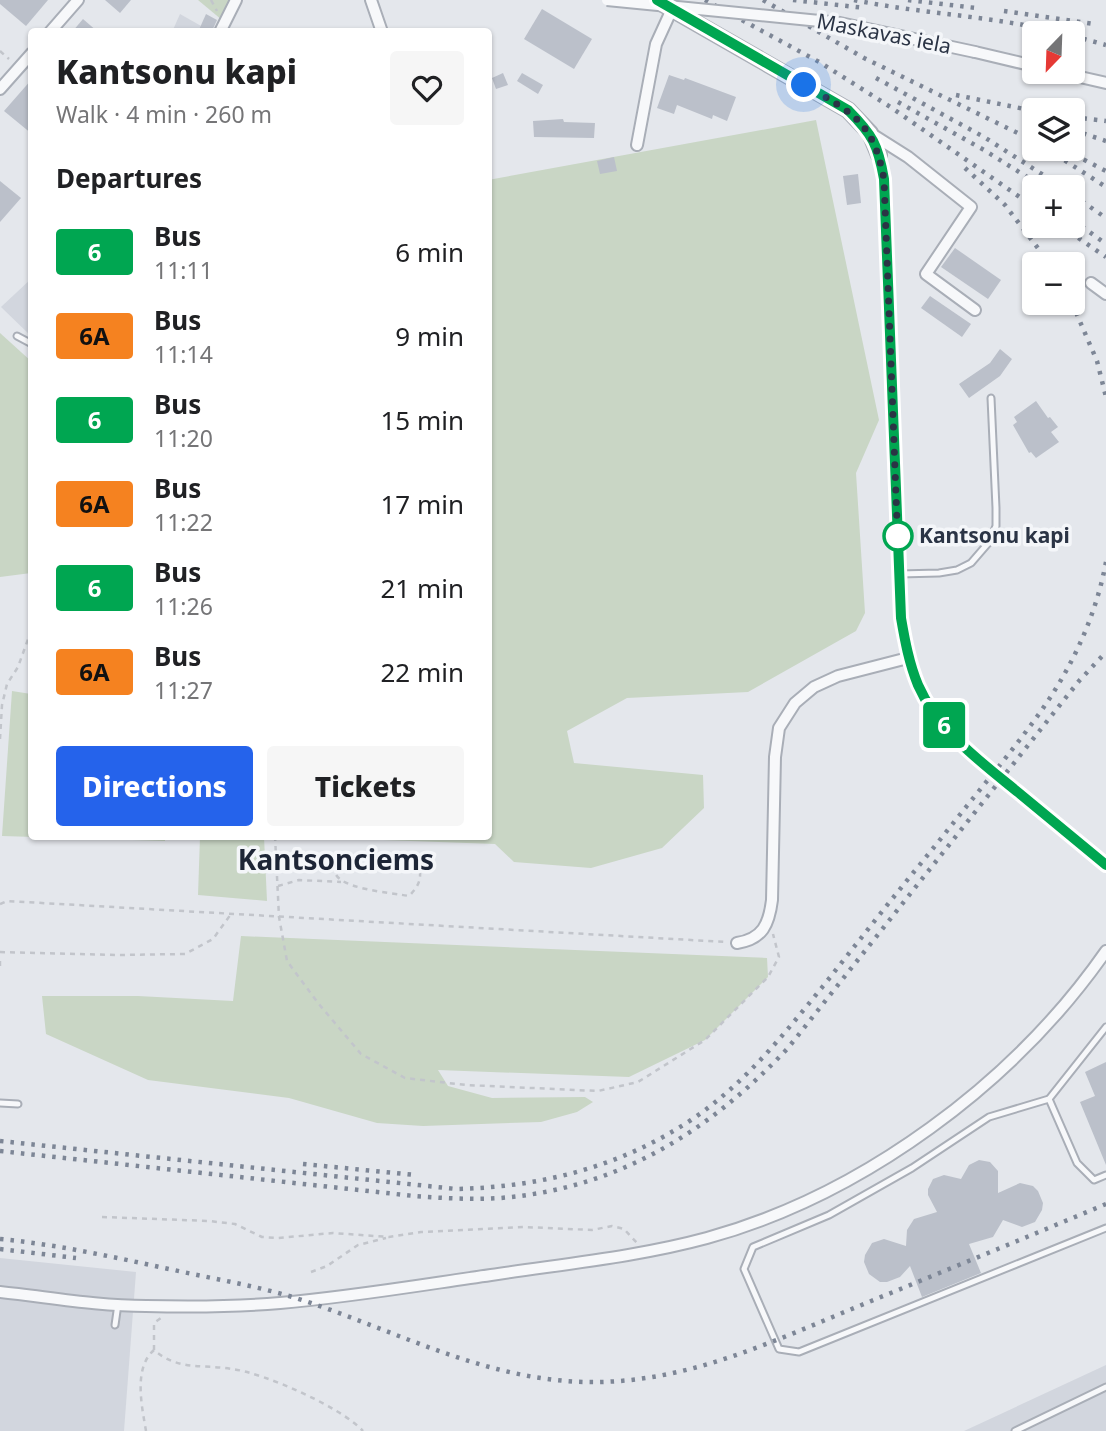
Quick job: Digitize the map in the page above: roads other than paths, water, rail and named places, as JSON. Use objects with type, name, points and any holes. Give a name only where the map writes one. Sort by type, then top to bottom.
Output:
[{"type":"street","points":[[54,28],[78,0]]},
{"type":"street","points":[[222,28],[236,0]]},
{"type":"street","points":[[371,0],[381,28]]},
{"type":"street","name":"Maskavas iela","points":[[607,0],[840,23],[1022,63]]},
{"type":"street","points":[[657,0],[848,110],[870,133],[908,157],[971,207],[926,274],[975,310]]},
{"type":"street","points":[[637,145],[656,44],[672,9]]},
{"type":"street","points":[[0,89],[28,58]]},
{"type":"street","points":[[1085,78],[1106,83]]},
{"type":"street","points":[[870,133],[880,155],[884,179],[901,618],[908,658],[932,711],[949,732],[975,758],[1106,864]]},
{"type":"street","points":[[1091,283],[1106,294]]},
{"type":"street","points":[[737,943],[758,936],[769,920],[772,900],[775,757],[779,728],[794,704],[814,687],[838,676],[908,658]]},
{"type":"street","points":[[0,1292],[118,1304],[278,1304],[365,1294],[642,1251],[707,1238],[761,1220],[817,1195],[877,1163],[937,1122],[990,1080],[1054,1017],[1106,951]]},
{"type":"lane","points":[[17,335],[28,342]]},
{"type":"lane","points":[[899,574],[957,570],[971,563],[990,541],[996,526],[991,398]]},
{"type":"lane","points":[[1106,1027],[1049,1099],[989,1116],[912,1168],[877,1188],[829,1214],[753,1247],[744,1269],[779,1349],[799,1352],[1106,1228]]},
{"type":"lane","points":[[1049,1099],[1077,1163],[1094,1180],[1106,1175]]},
{"type":"lane","points":[[0,1102],[18,1104]]},
{"type":"lane","points":[[115,1325],[118,1304]]},
{"type":"lane","points":[[1015,1431],[1106,1387]]},
{"type":"railway","points":[[705,0],[821,63],[892,108],[1022,199]]},
{"type":"railway","points":[[763,0],[864,58],[1022,135]]},
{"type":"railway","points":[[793,0],[865,8]]},
{"type":"railway","points":[[854,0],[1022,25]]},
{"type":"railway","points":[[908,0],[976,8]]},
{"type":"railway","points":[[1004,11],[1094,24]]},
{"type":"railway","points":[[1085,39],[1106,45]]},
{"type":"railway","points":[[876,78],[984,137],[1043,175]]},
{"type":"railway","points":[[956,95],[1022,109]]},
{"type":"railway","points":[[898,102],[1024,175]]},
{"type":"railway","points":[[1085,118],[1106,121]]},
{"type":"railway","points":[[1085,134],[1106,141]]},
{"type":"railway","points":[[1085,160],[1106,171]]},
{"type":"railway","points":[[1066,161],[1106,187]]},
{"type":"railway","points":[[965,168],[1005,205],[1041,252]]},
{"type":"railway","points":[[1085,203],[1106,218]]},
{"type":"railway","points":[[1085,229],[1106,244]]},
{"type":"railway","points":[[1078,238],[1106,257]]},
{"type":"railway","points":[[1077,315],[1097,361],[1106,397]]},
{"type":"railway","points":[[0,1141],[456,1189],[549,1179],[608,1162],[664,1136],[691,1120],[729,1091],[779,1040],[1021,739],[1051,696],[1074,656],[1088,625],[1106,562]]},
{"type":"railway","points":[[0,1151],[414,1196],[478,1199],[543,1192],[583,1183],[622,1169],[693,1130],[726,1106],[788,1048],[1079,681],[1106,652]]},
{"type":"railway","points":[[303,1164],[415,1175]]},
{"type":"railway","points":[[0,1239],[92,1253],[262,1289],[308,1302],[444,1353],[514,1373],[586,1382],[623,1381],[659,1376],[728,1358],[1106,1204]]},
{"type":"railway","points":[[0,1249],[76,1258]]},
{"type":"place","name":"Kantsonu kapi","points":[[898,536]]},
{"type":"district","name":"Kantsonciems","points":[[336,860]]}]
